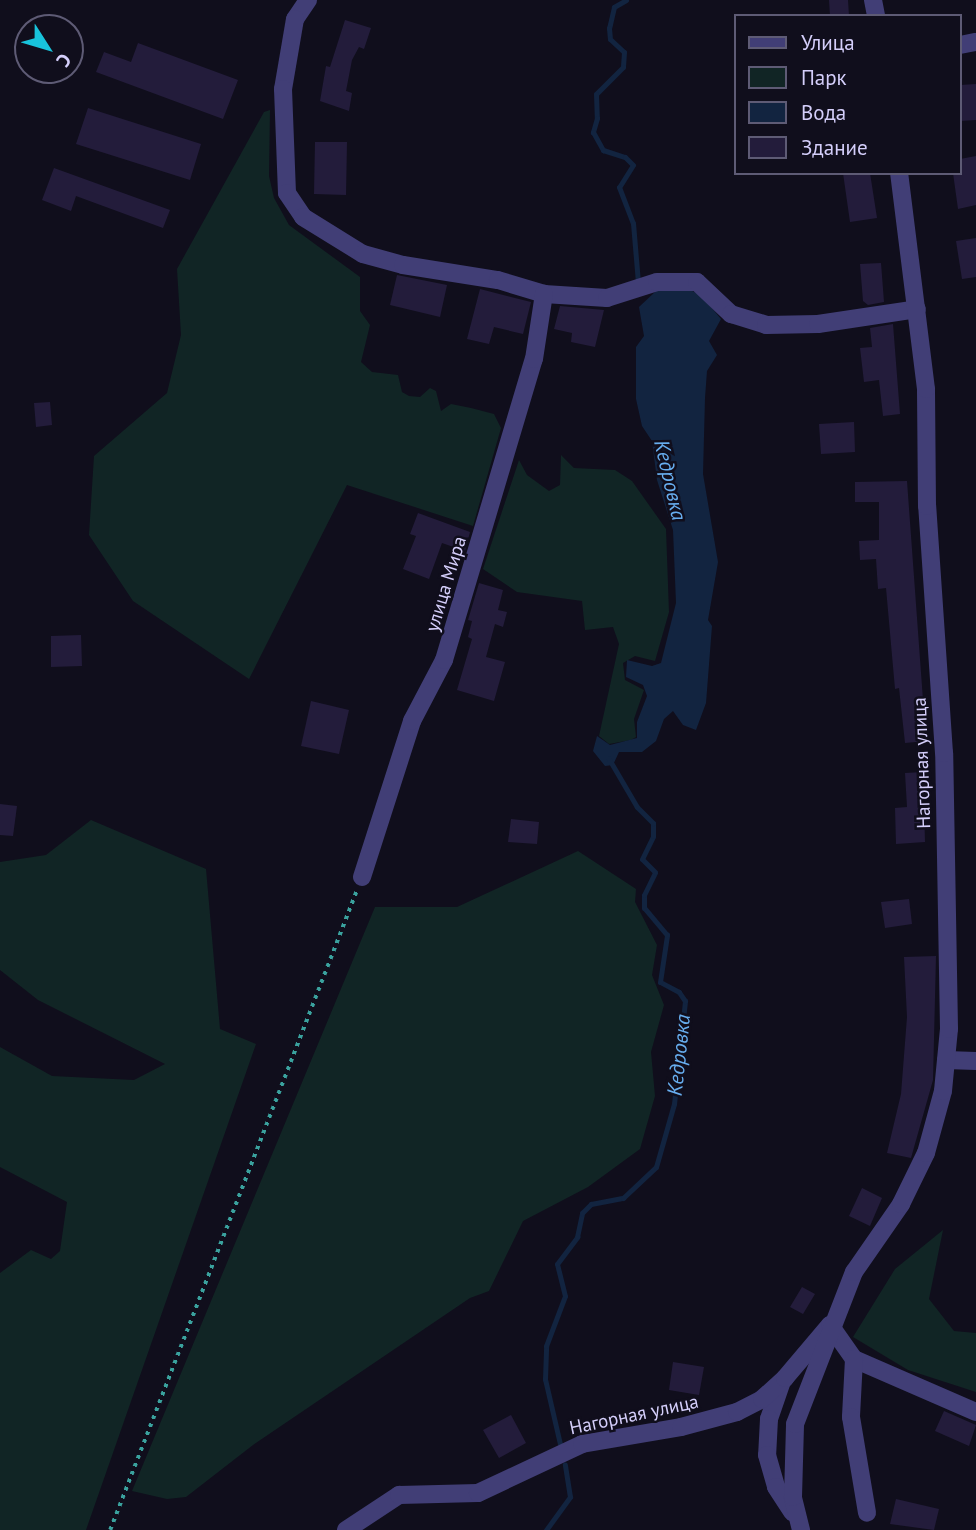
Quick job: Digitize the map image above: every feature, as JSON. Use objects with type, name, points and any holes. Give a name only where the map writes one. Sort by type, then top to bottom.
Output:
[{"type":"street","points":[[303,2],[295,19],[283,89],[282,143],[287,193],[303,218],[363,254],[384,262],[498,279],[544,295],[588,293],[607,298],[677,280],[707,287],[732,314],[766,326],[818,324],[917,309]]},
{"type":"street","name":"Нагорная улица","points":[[798,1524],[795,1424],[830,1325],[853,1272],[901,1204],[926,1153],[946,1060],[944,753],[927,506],[926,389],[899,175]]},
{"type":"street","name":"улица Мира","points":[[362,877],[412,721],[444,660],[534,359],[544,295]]},
{"type":"street","points":[[946,1060],[976,1061]]},
{"type":"street","points":[[830,1325],[854,1359],[976,1412]]},
{"type":"street","name":"Нагорная улица","points":[[346,1530],[399,1495],[478,1493],[582,1444],[713,1421],[762,1399],[785,1378],[830,1325]]},
{"type":"street","points":[[854,1359],[851,1417],[867,1513]]},
{"type":"street","points":[[785,1378],[769,1419],[767,1454],[776,1487],[798,1524]]},
{"type":"path","points":[[110,1530],[362,877]]},
{"type":"green space","points":[[270,110],[269,176],[274,198],[289,225],[360,277],[360,311],[370,325],[361,362],[372,372],[398,375],[402,392],[409,396],[420,397],[430,388],[436,391],[441,411],[451,404],[494,414],[501,428],[473,526],[347,485],[249,679],[133,601],[89,535],[94,456],[167,393],[181,335],[177,269],[264,112]]},
{"type":"green space","points":[[561,455],[574,468],[615,470],[632,481],[666,529],[669,612],[655,661],[635,656],[623,663],[625,680],[644,690],[634,719],[636,737],[631,740],[609,744],[599,736],[619,644],[613,627],[585,630],[582,601],[517,592],[483,569],[519,460],[527,475],[549,491],[560,485]]},
{"type":"green space","points":[[91,820],[206,869],[220,1029],[256,1044],[86,1530],[0,1530],[0,1273],[31,1250],[51,1259],[60,1251],[67,1202],[0,1167],[0,1047],[52,1076],[134,1080],[165,1064],[38,1000],[0,970],[0,862],[46,855]]},
{"type":"green space","points":[[578,851],[636,889],[635,902],[657,945],[652,975],[664,1005],[651,1052],[655,1096],[640,1149],[588,1187],[523,1221],[489,1291],[470,1298],[253,1445],[186,1497],[167,1499],[132,1491],[375,907],[457,907]]},
{"type":"green space","points":[[943,1230],[929,1299],[954,1331],[976,1333],[976,1392],[908,1370],[853,1337],[895,1269]]},
{"type":"water","points":[[688,289],[701,295],[721,319],[709,341],[717,355],[707,371],[705,398],[703,474],[718,562],[708,620],[712,626],[706,703],[696,730],[683,725],[673,711],[664,719],[656,741],[642,752],[619,752],[613,765],[605,766],[593,751],[597,736],[610,745],[637,738],[637,722],[647,696],[643,685],[626,677],[627,660],[652,666],[661,663],[676,603],[673,530],[657,480],[652,441],[642,426],[636,399],[636,347],[644,336],[639,307],[656,291]]},
{"type":"building","points":[[829,0],[848,0],[849,14],[830,14]]},
{"type":"building","points":[[345,20],[371,28],[364,49],[359,47],[352,60],[346,91],[352,93],[349,111],[320,101],[326,66],[330,67]]},
{"type":"building","points":[[138,43],[238,80],[223,119],[96,72],[104,52],[131,62]]},
{"type":"building","points":[[976,84],[976,120],[962,121],[962,85]]},
{"type":"building","points":[[88,108],[201,144],[190,180],[76,144]]},
{"type":"building","points":[[315,142],[347,142],[346,195],[314,194]]},
{"type":"building","points":[[976,156],[976,205],[958,209],[953,175],[962,175],[962,159]]},
{"type":"building","points":[[54,168],[170,210],[163,228],[76,196],[71,211],[42,200]]},
{"type":"building","points":[[843,175],[870,175],[877,218],[850,222]]},
{"type":"building","points":[[976,238],[976,277],[962,279],[956,241]]},
{"type":"building","points":[[881,263],[884,302],[868,305],[863,301],[860,264]]},
{"type":"building","points":[[397,275],[447,285],[440,317],[390,305]]},
{"type":"building","points":[[480,289],[531,302],[523,334],[494,327],[489,344],[467,339]]},
{"type":"building","points":[[560,306],[604,310],[595,347],[571,342],[572,333],[554,329]]},
{"type":"building","points":[[893,324],[900,414],[883,416],[879,380],[864,382],[860,348],[872,347],[870,328]]},
{"type":"building","points":[[50,402],[52,425],[36,427],[34,403]]},
{"type":"building","points":[[854,422],[855,452],[821,454],[819,424]]},
{"type":"building","points":[[907,481],[926,741],[905,743],[899,688],[895,689],[886,588],[878,589],[876,559],[860,560],[859,541],[879,540],[879,502],[855,502],[855,482]]},
{"type":"building","points":[[418,513],[470,532],[465,551],[442,543],[429,579],[403,569],[416,536],[410,534]]},
{"type":"building","points":[[479,583],[503,590],[498,610],[507,612],[503,627],[495,624],[486,657],[505,662],[494,701],[457,690],[472,639],[468,637],[472,621],[468,620]]},
{"type":"building","points":[[81,635],[82,666],[51,667],[51,636]]},
{"type":"building","points":[[311,701],[349,710],[339,754],[301,746]]},
{"type":"building","points":[[923,772],[925,842],[896,844],[895,808],[907,807],[905,773]]},
{"type":"building","points":[[0,804],[17,806],[13,836],[0,835]]},
{"type":"building","points":[[511,819],[539,822],[537,844],[508,842]]},
{"type":"building","points":[[909,899],[912,924],[885,928],[881,902]]},
{"type":"building","points":[[936,956],[933,1080],[911,1158],[887,1153],[901,1094],[907,1017],[904,957]]},
{"type":"building","points":[[862,1188],[882,1198],[870,1226],[849,1216]]},
{"type":"building","points":[[802,1287],[815,1294],[803,1314],[790,1307]]},
{"type":"building","points":[[673,1362],[704,1367],[699,1395],[669,1390]]},
{"type":"building","points":[[944,1411],[976,1425],[969,1446],[935,1431]]},
{"type":"building","points":[[511,1415],[526,1443],[499,1458],[483,1430]]},
{"type":"building","points":[[896,1499],[939,1509],[934,1530],[890,1524]]},
{"type":"waterway","name":"Кедровка","points":[[626,0],[614,7],[609,28],[610,39],[624,52],[623,67],[596,94],[597,118],[593,132],[603,150],[625,157],[633,165],[619,187],[633,223],[638,282]]},
{"type":"waterway","name":"Кедровка","points":[[560,1444],[545,1379],[546,1346],[565,1296],[557,1264],[577,1237],[582,1213],[591,1204],[623,1198],[656,1167],[674,1104],[685,1001],[679,992],[660,982],[667,935],[644,908],[644,895],[655,872],[642,859],[653,836],[653,823],[637,807],[609,759]]},
{"type":"waterway","name":"Кедровка","points":[[546,1530],[570,1497],[565,1464]]}]
